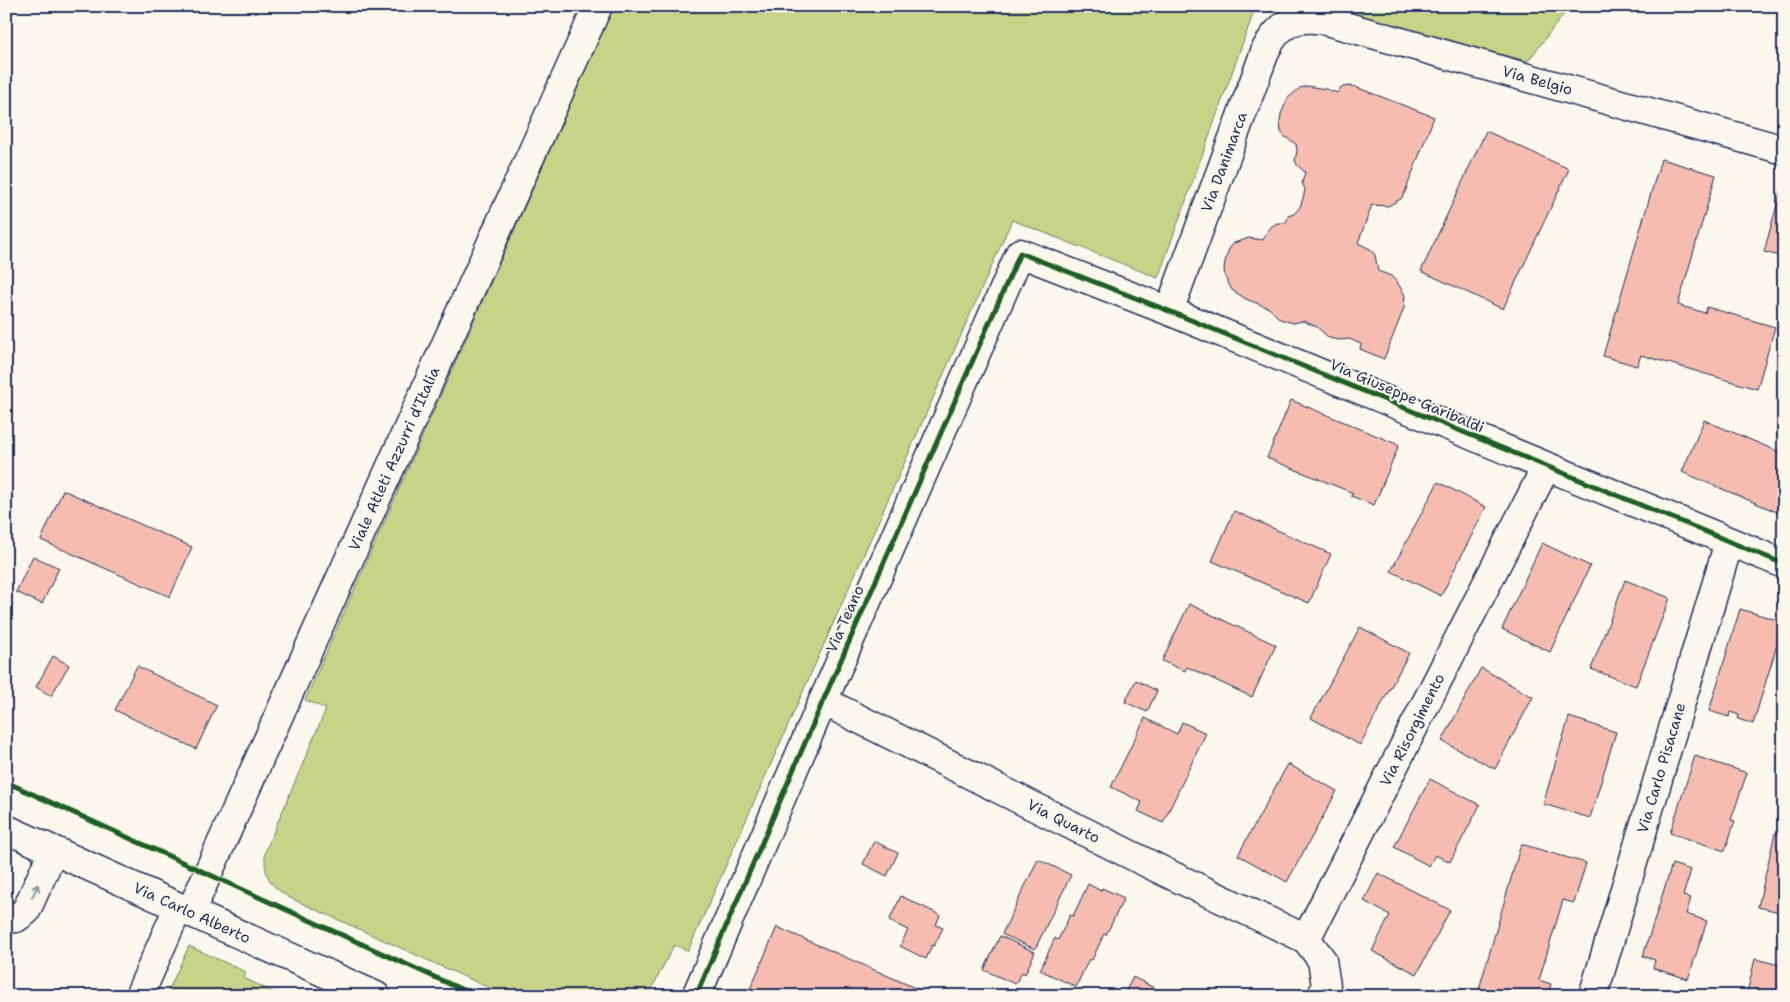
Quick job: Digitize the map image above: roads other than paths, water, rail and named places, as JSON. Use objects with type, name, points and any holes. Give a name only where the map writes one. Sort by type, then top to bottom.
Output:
[{"type":"street","name":"Viale Atleti Azzurri d'Italia","points":[[139,996],[184,910],[598,6]]},
{"type":"street","name":"Via Belgio","points":[[1291,22],[1305,18],[1324,20],[1784,150]]},
{"type":"street","name":"Via Danimarca","points":[[1169,310],[1266,49],[1276,33],[1291,22]]},
{"type":"street","name":"Via Giuseppe Garibaldi","points":[[1020,254],[1169,310],[1784,564]]},
{"type":"street","name":"Via Teano","points":[[696,996],[823,701],[1020,254]]},
{"type":"street","name":"Via Risorgimento","points":[[1306,939],[1546,467]]},
{"type":"street","name":"Via Carlo Pisacane","points":[[1593,996],[1729,542]]},
{"type":"street","name":"Via Quarto","points":[[823,701],[1167,873],[1306,939]]},
{"type":"street","name":"Via Carlo Alberto","points":[[6,829],[376,996]]},
{"type":"street","points":[[6,918],[16,918],[26,911],[53,850]]},
{"type":"street","points":[[1306,939],[1322,960],[1326,986],[1322,996]]}]
